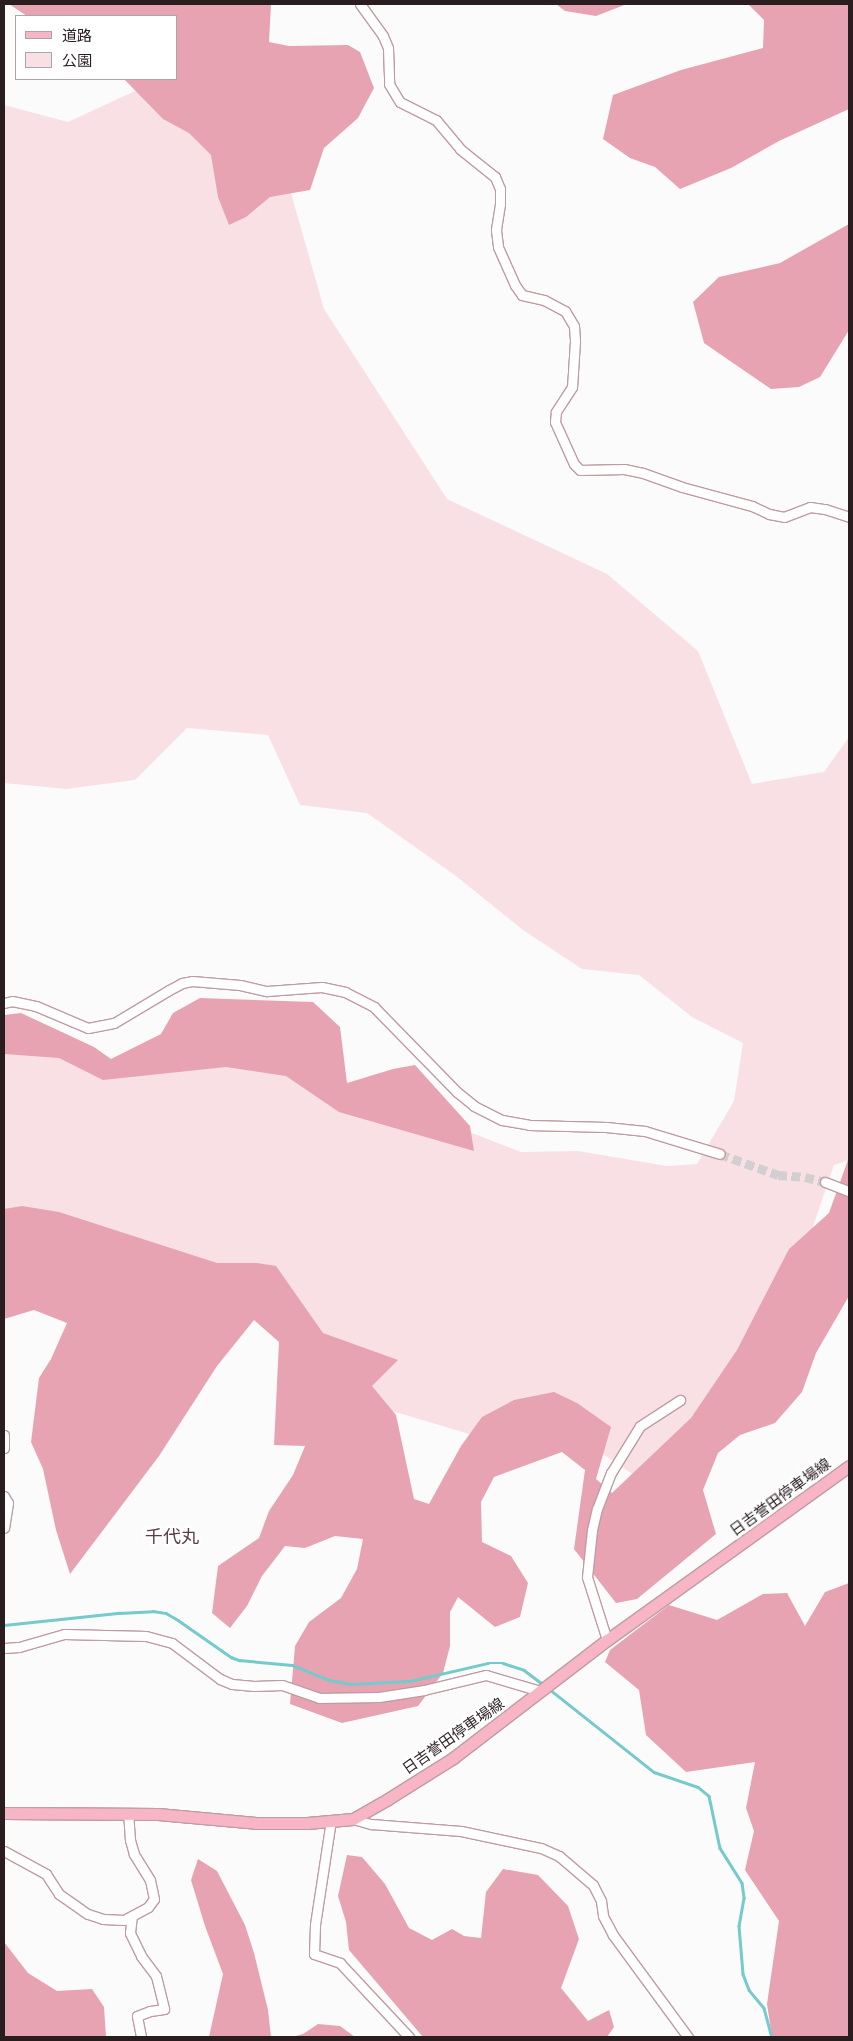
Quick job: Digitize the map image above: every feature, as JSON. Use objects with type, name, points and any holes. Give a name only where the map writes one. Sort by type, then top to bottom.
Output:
[{"type":"main road","name":"日吉誉田停車場線","points":[[4,1813],[158,1814],[256,1823],[352,1819],[453,1758],[606,1640],[849,1466]]},
{"type":"street","points":[[360,4],[383,36],[388,48],[389,84],[400,102],[436,120],[466,154],[495,177],[500,189],[496,230],[498,247],[518,290],[522,294],[544,300],[564,311],[574,326],[572,387],[556,412],[555,422],[574,464],[580,470],[624,469],[752,506],[769,514],[784,516],[810,507],[825,508],[849,517]]},
{"type":"street","points":[[4,1003],[12,1002],[36,1006],[88,1028],[114,1023],[169,990],[182,983],[192,981],[231,984],[267,991],[322,987],[345,992],[374,1007],[443,1078],[474,1106],[502,1120],[530,1125],[606,1126],[645,1131],[720,1154]]},
{"type":"street","points":[[824,1182],[849,1191]]},
{"type":"street","points":[[606,1640],[588,1577],[592,1530],[597,1509],[612,1473],[640,1426],[680,1400]]},
{"type":"street","points":[[4,1435],[4,1448]]},
{"type":"street","points":[[4,1496],[8,1503],[4,1528]]},
{"type":"street","points":[[4,1648],[19,1647],[64,1634],[146,1636],[172,1643],[220,1679],[232,1684],[282,1685],[319,1698],[379,1697],[424,1690],[486,1675],[540,1691]]},
{"type":"street","points":[[4,1851],[42,1870],[59,1894],[88,1914],[103,1919],[124,1920],[148,1907],[154,1899],[150,1880],[134,1854],[130,1840],[128,1813]]},
{"type":"street","points":[[352,1819],[371,1824],[461,1831],[541,1848],[559,1856],[593,1885],[601,1901],[603,1916],[613,1935],[688,2037]]},
{"type":"street","points":[[331,1820],[315,1924],[314,1954],[340,1963],[409,2037]]},
{"type":"street","points":[[132,1916],[130,1933],[141,1956],[156,1976],[164,2009],[150,2011],[137,2016],[141,2037]]},
{"type":"green space","points":[[159,80],[178,80],[271,123],[324,309],[447,499],[607,574],[698,651],[752,784],[824,772],[849,737],[849,1160],[834,1165],[806,1247],[786,1294],[647,1484],[572,1433],[483,1438],[358,1401],[273,1307],[4,1253],[4,1035],[100,1065],[161,1053],[306,1069],[521,1152],[578,1151],[667,1166],[697,1164],[734,1101],[743,1043],[692,1017],[639,975],[582,969],[523,930],[456,876],[367,813],[300,805],[268,735],[187,728],[135,780],[66,789],[4,783],[4,105],[68,122]]},
{"type":"shaded area","points":[[9,4],[271,4],[269,42],[289,46],[348,45],[360,52],[374,88],[358,118],[324,148],[310,190],[270,197],[246,217],[229,225],[218,197],[211,155],[189,133],[163,119],[125,80],[178,80],[178,15],[26,15]]},
{"type":"shaded area","points":[[556,4],[627,4],[596,16],[565,11]]},
{"type":"shaded area","points":[[748,4],[849,4],[849,109],[779,141],[731,168],[680,189],[655,167],[630,158],[603,139],[613,95],[681,70],[763,48],[764,20]]},
{"type":"shaded area","points":[[849,224],[849,330],[820,377],[799,387],[771,389],[704,343],[693,302],[719,277],[780,263]]},
{"type":"shaded area","points":[[200,998],[313,1002],[340,1027],[347,1083],[393,1069],[415,1065],[470,1126],[474,1151],[339,1112],[286,1076],[226,1067],[103,1080],[59,1058],[4,1054],[4,1015],[21,1013],[94,1047],[111,1059],[161,1034],[173,1013]]},
{"type":"shaded area","points":[[849,1157],[849,1296],[816,1353],[802,1392],[775,1423],[740,1435],[718,1453],[703,1490],[716,1534],[637,1599],[616,1603],[574,1549],[585,1470],[562,1452],[494,1477],[481,1502],[482,1542],[511,1556],[528,1583],[520,1617],[495,1627],[458,1597],[450,1612],[450,1646],[443,1673],[418,1706],[342,1723],[290,1704],[295,1646],[309,1622],[341,1598],[357,1569],[363,1539],[335,1536],[305,1548],[285,1546],[262,1576],[247,1606],[230,1628],[212,1613],[218,1566],[259,1538],[269,1511],[293,1475],[305,1446],[274,1445],[279,1342],[254,1320],[217,1366],[159,1456],[70,1574],[56,1530],[43,1469],[31,1442],[39,1378],[51,1359],[67,1323],[34,1310],[4,1319],[4,1209],[22,1206],[59,1212],[217,1263],[257,1263],[276,1266],[323,1333],[398,1360],[372,1386],[396,1415],[414,1499],[429,1504],[461,1446],[482,1417],[514,1400],[554,1392],[577,1403],[611,1427],[596,1479],[612,1493],[691,1418],[737,1350],[789,1249],[829,1213]]},
{"type":"shaded area","points":[[849,1583],[849,2037],[772,2037],[767,2004],[779,1921],[745,1870],[754,1831],[746,1808],[755,1762],[686,1772],[646,1735],[639,1690],[605,1662],[610,1650],[669,1605],[717,1620],[763,1594],[787,1593],[805,1626],[825,1592]]},
{"type":"shaded area","points":[[347,1855],[362,1857],[385,1884],[409,1928],[432,1940],[452,1929],[464,1936],[481,1938],[486,1892],[503,1869],[538,1875],[568,1906],[579,1939],[561,1988],[588,2021],[609,2010],[614,2027],[607,2037],[423,2037],[349,1950],[346,1922],[338,1896]]},
{"type":"shaded area","points":[[198,1859],[217,1871],[245,1925],[268,2010],[271,2037],[209,2037],[223,1974],[205,1926],[191,1880]]},
{"type":"shaded area","points":[[4,1942],[28,1973],[57,1991],[92,1989],[104,2007],[106,2037],[4,2037]]},
{"type":"shaded area","points":[[318,2024],[340,2026],[355,2037],[292,2037],[303,2034]]},
{"type":"waterway","points":[[4,1625],[153,1611],[166,1613],[178,1620],[231,1657],[239,1660],[292,1665],[329,1680],[351,1684],[410,1681],[488,1663],[503,1663],[524,1670],[544,1685]]},
{"type":"waterway","points":[[548,1688],[654,1772],[698,1787],[709,1796],[720,1848],[742,1883],[744,1898],[739,1926],[743,1974],[749,1990],[764,2008],[772,2037]]},
{"type":"tunnel","points":[[720,1154],[778,1175],[805,1177],[825,1182]]},
{"type":"district","name":"千代丸","points":[[172,1537]]}]
